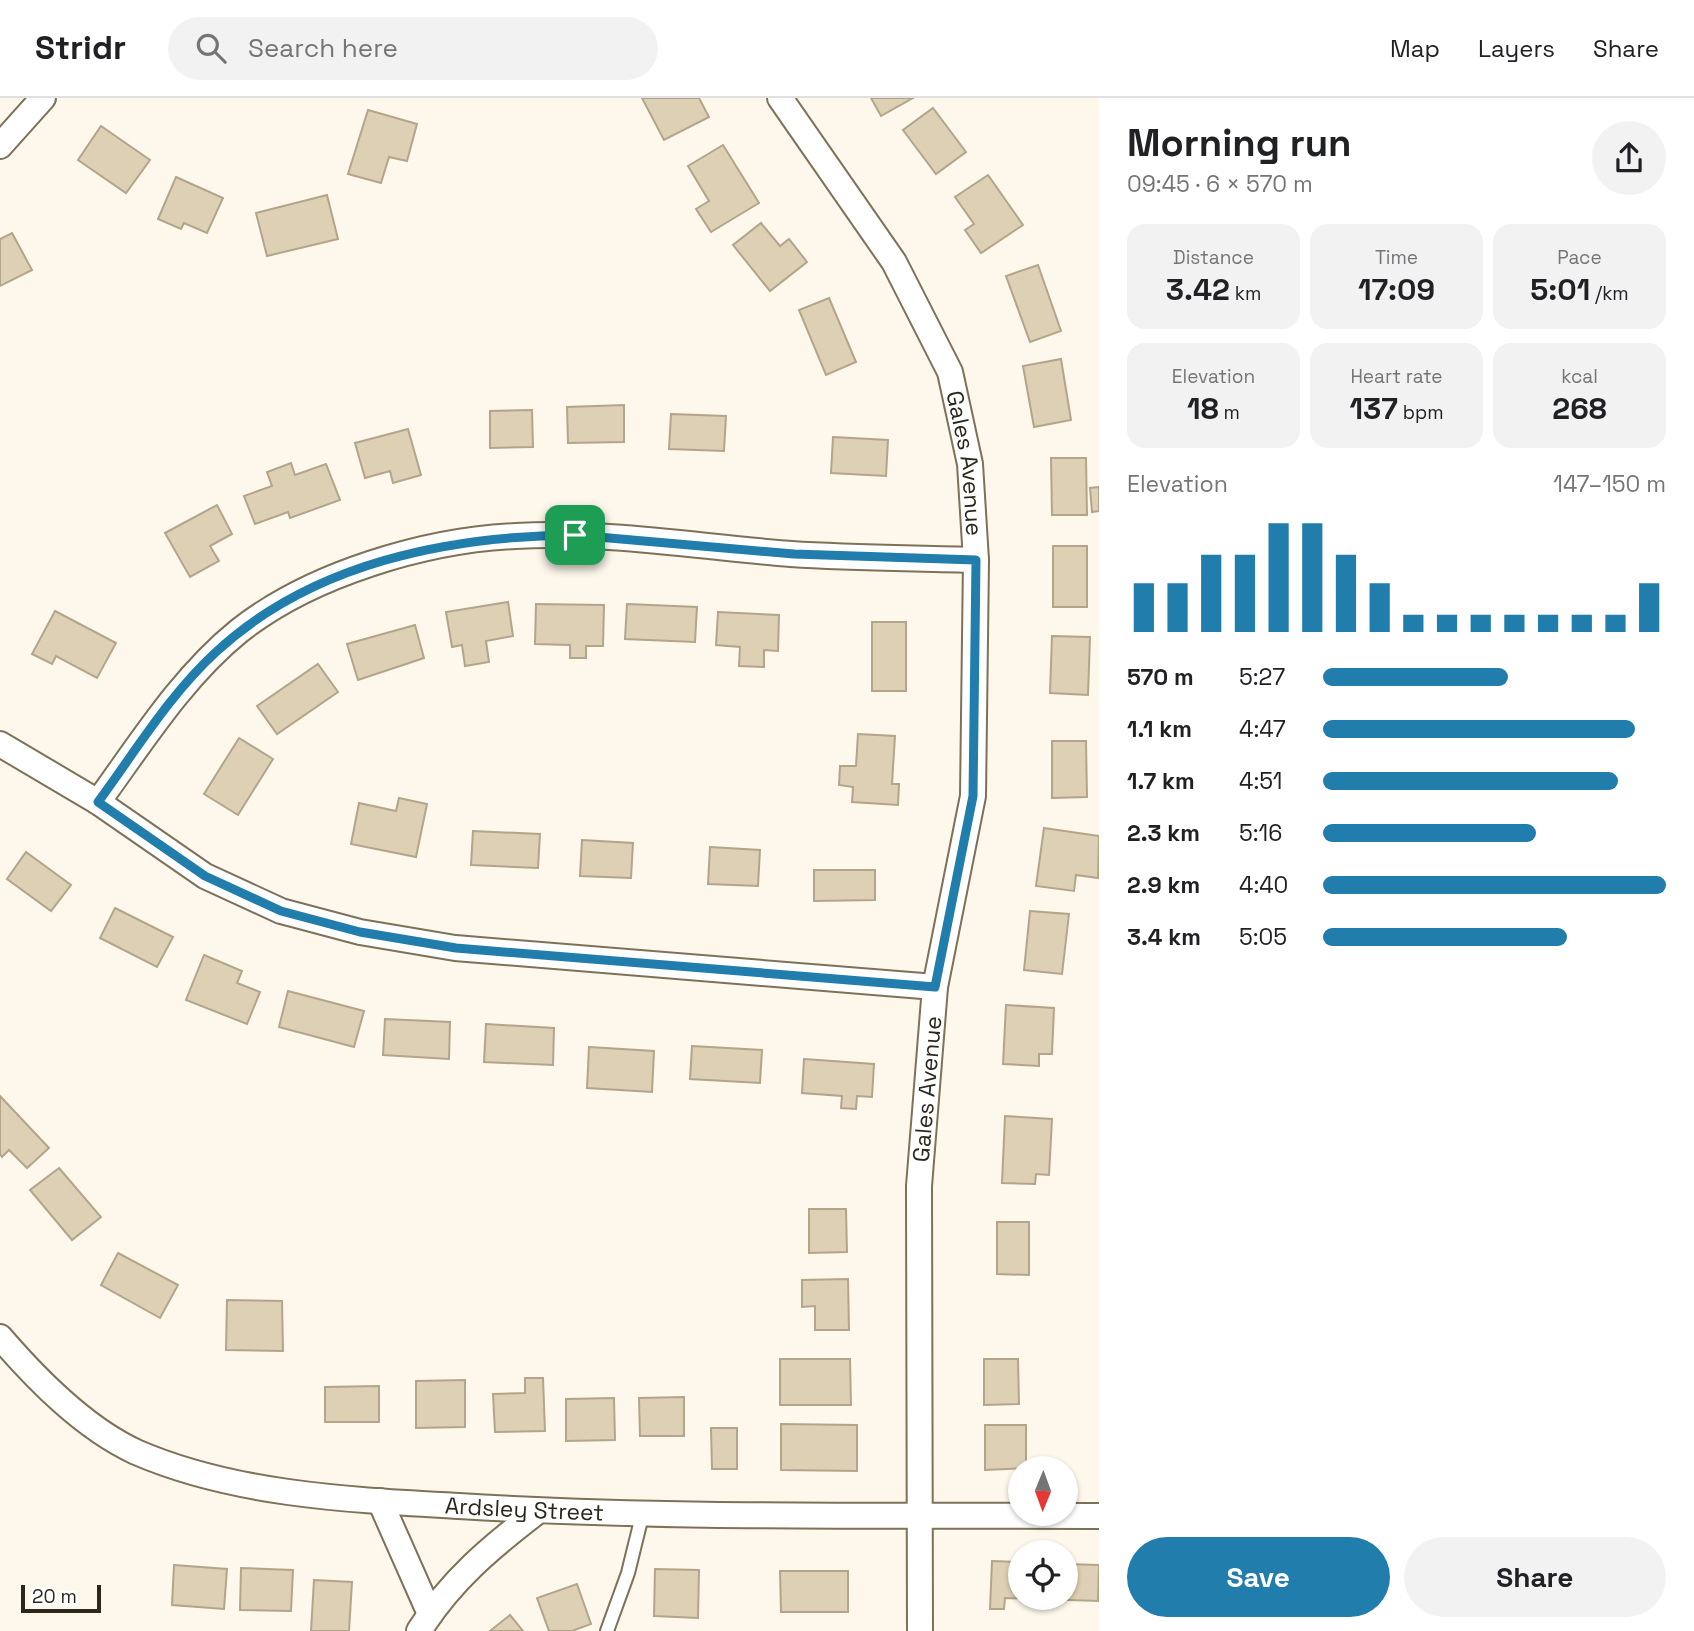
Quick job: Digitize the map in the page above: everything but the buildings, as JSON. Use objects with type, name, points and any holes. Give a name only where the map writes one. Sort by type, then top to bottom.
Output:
[{"type":"street","points":[[0,146],[43,98]]},
{"type":"street","name":"Gales Avenue","points":[[780,98],[894,262],[950,373],[970,464],[976,560],[973,796],[935,987],[919,1186],[920,1631]]},
{"type":"street","points":[[98,802],[181,689],[214,653],[241,630],[282,603],[337,576],[395,557],[514,536],[575,535],[794,554],[976,560]]},
{"type":"street","points":[[0,744],[98,802],[205,876],[281,911],[360,932],[456,948],[935,987]]},
{"type":"street","name":"Ardsley Street","points":[[0,1337],[61,1400],[132,1450],[165,1464],[235,1482],[380,1501],[642,1516],[1099,1516]]},
{"type":"street","points":[[380,1501],[425,1622]]},
{"type":"street","points":[[425,1622],[480,1555],[538,1511]]},
{"type":"lane","points":[[607,1631],[628,1573],[642,1516]]},
{"type":"route","points":[[575,535],[794,554],[976,560],[973,796],[935,987],[456,948],[360,932],[281,911],[205,876],[98,802],[181,689],[214,653],[241,630],[282,603],[337,576],[395,557],[454,544],[514,536],[575,535]]}]
